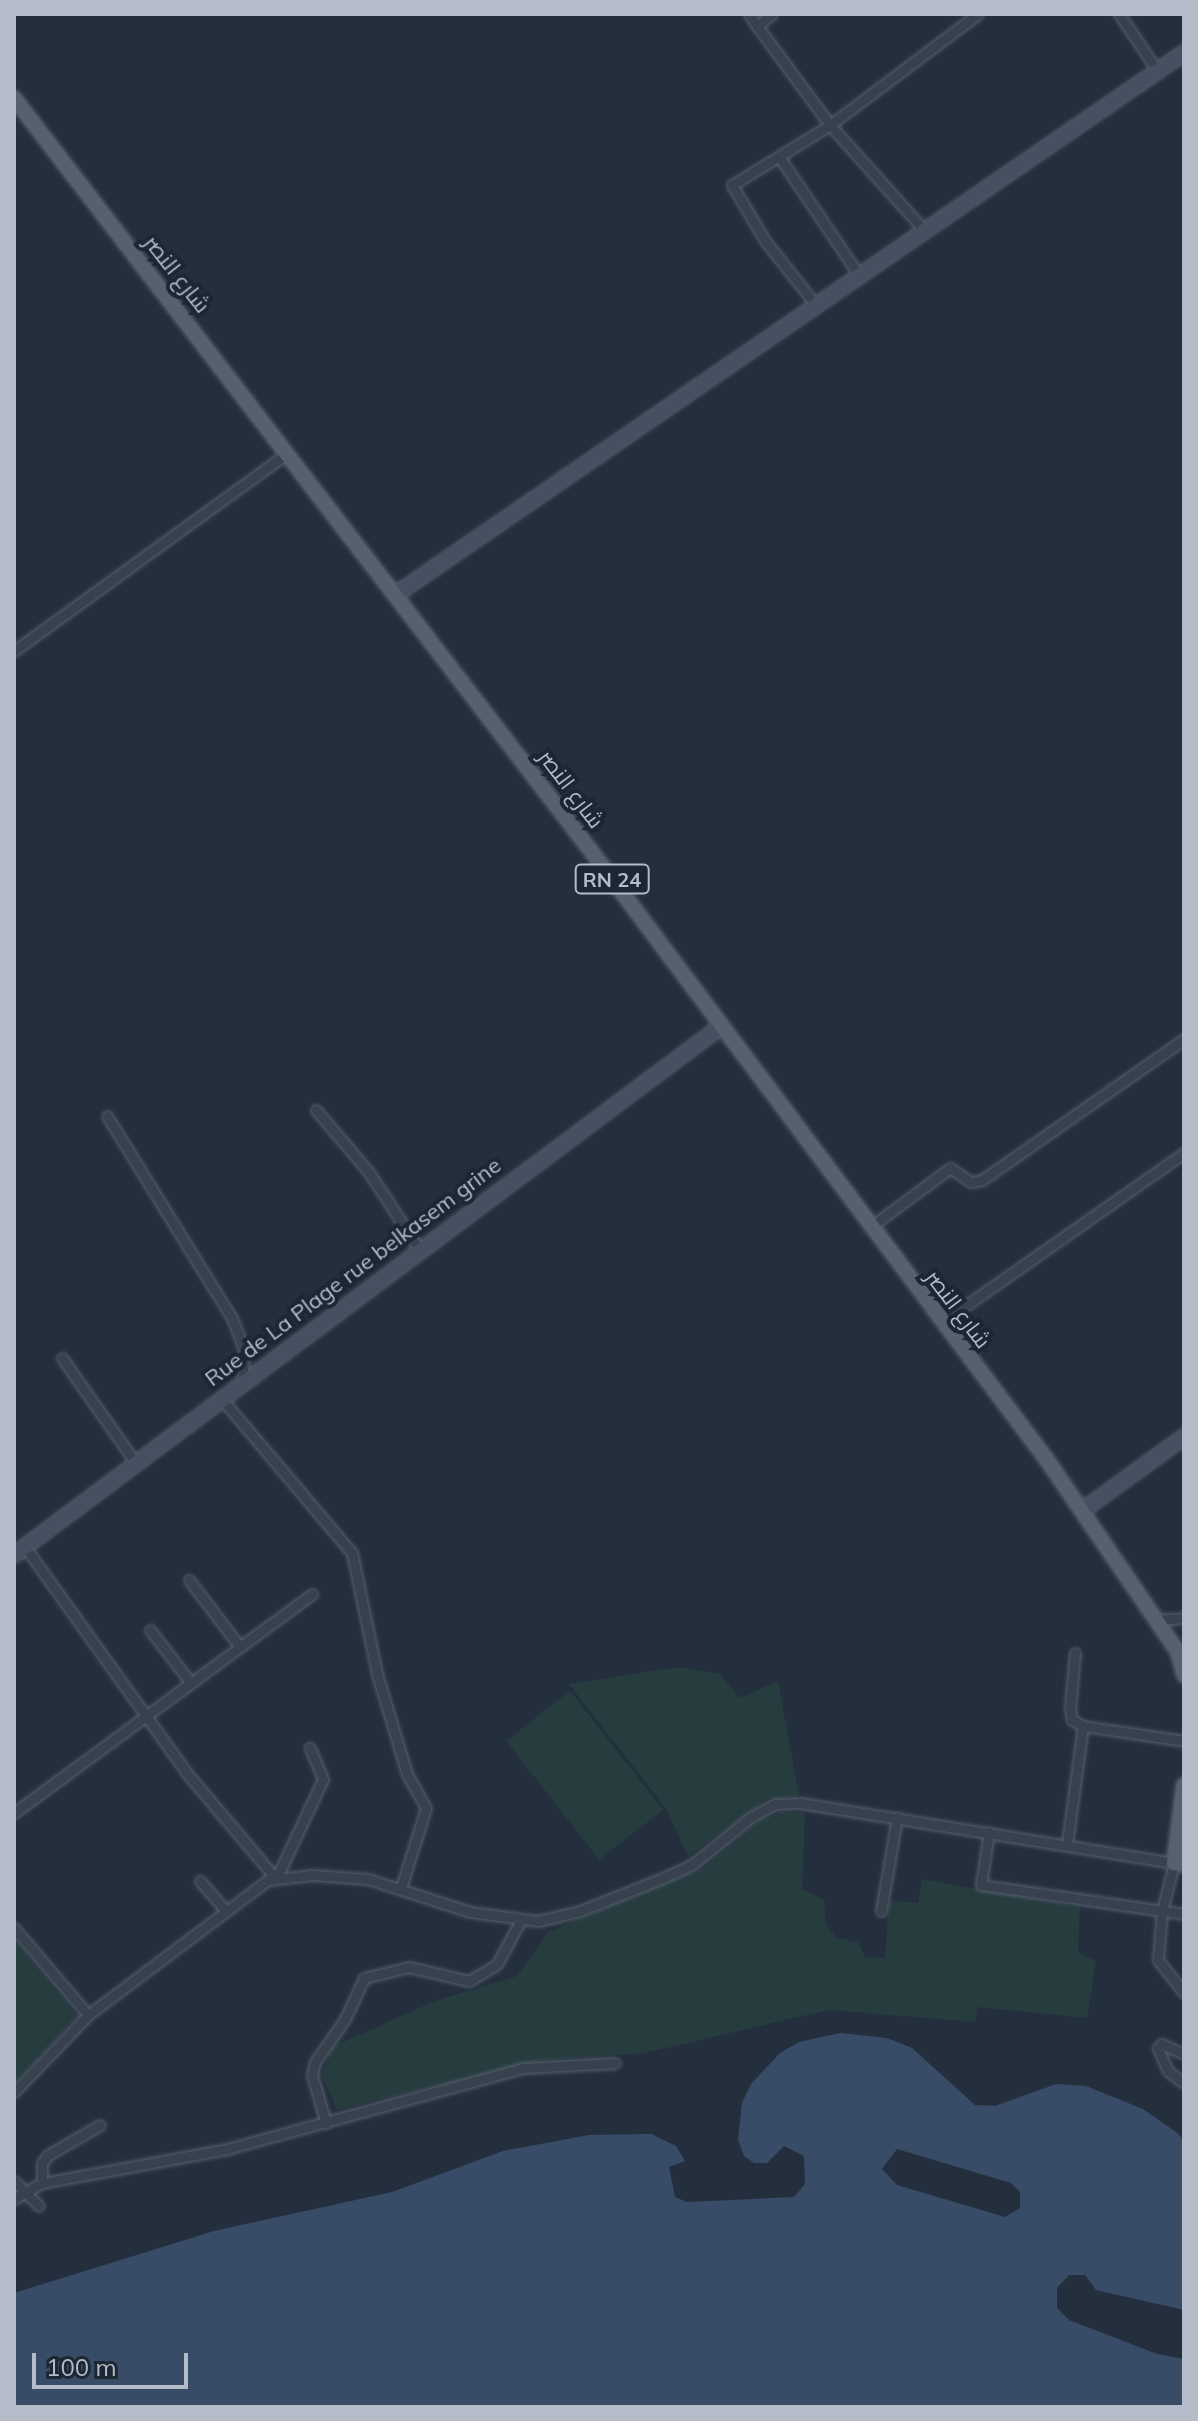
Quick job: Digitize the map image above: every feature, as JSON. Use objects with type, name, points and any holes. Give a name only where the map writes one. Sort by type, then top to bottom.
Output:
[{"type":"main road","name":"شارع النصر","points":[[14,98],[288,453],[1083,1510],[1178,1652],[1184,1675]]},
{"type":"main road","points":[[1179,1863],[1184,1785]]},
{"type":"street","points":[[749,14],[830,125],[924,230]]},
{"type":"street","points":[[757,26],[772,14]]},
{"type":"street","points":[[815,304],[766,242],[732,185],[830,125],[978,14]]},
{"type":"street","points":[[1119,14],[1157,70]]},
{"type":"street","points":[[395,595],[1184,53]]},
{"type":"street","points":[[780,158],[859,275]]},
{"type":"street","points":[[14,651],[288,453]]},
{"type":"street","name":"Rue de La Plage rue belkasem grine","points":[[19,1551],[419,1249],[720,1027]]},
{"type":"street","points":[[869,1228],[950,1168],[971,1182],[982,1180],[1184,1039]]},
{"type":"street","points":[[316,1110],[368,1171],[419,1249]]},
{"type":"street","points":[[107,1116],[232,1318],[244,1350],[243,1381]]},
{"type":"street","points":[[941,1323],[1184,1153]]},
{"type":"street","points":[[62,1358],[135,1462]]},
{"type":"street","points":[[221,1398],[352,1553],[377,1674],[407,1774],[426,1808],[401,1888]]},
{"type":"street","points":[[1083,1510],[1184,1437]]},
{"type":"street","points":[[19,1551],[145,1716],[276,1879]]},
{"type":"street","points":[[189,1580],[240,1647]]},
{"type":"street","points":[[14,1813],[312,1594]]},
{"type":"street","points":[[1157,1620],[1184,1618]]},
{"type":"street","points":[[150,1630],[191,1683]]},
{"type":"street","points":[[1075,1653],[1070,1708],[1072,1720],[1083,1726],[1184,1741]]},
{"type":"street","points":[[1067,1844],[1083,1726]]},
{"type":"street","points":[[276,1879],[323,1779],[310,1748]]},
{"type":"street","points":[[14,2092],[88,2015],[259,1884],[276,1879],[340,1877],[401,1888],[470,1912],[521,1920],[580,1911],[693,1864],[751,1817],[775,1804],[897,1817],[1179,1863],[1162,1911],[1158,1960],[1184,1993]]},
{"type":"street","points":[[881,1911],[897,1817]]},
{"type":"street","points":[[989,1832],[981,1885],[1184,1914]]},
{"type":"street","points":[[200,1881],[224,1909]]},
{"type":"street","points":[[326,2123],[312,2075],[315,2062],[345,2019],[364,1978],[409,1967],[469,1981],[497,1964],[521,1920]]},
{"type":"street","points":[[14,1928],[88,2015]]},
{"type":"street","points":[[1184,2054],[1162,2044],[1158,2048],[1169,2073],[1184,2083]]},
{"type":"street","points":[[14,2199],[42,2183],[227,2149],[523,2068],[615,2063]]},
{"type":"street","points":[[42,2183],[42,2163],[48,2155],[100,2125]]},
{"type":"street","points":[[14,2181],[28,2190],[39,2206]]},
{"type":"green space","points":[[678,1667],[720,1674],[740,1698],[778,1681],[799,1796],[768,1799],[688,1856],[665,1807],[569,1684]]},
{"type":"green space","points":[[570,1691],[663,1810],[599,1860],[506,1741]]},
{"type":"green space","points":[[781,1812],[805,1813],[802,1889],[824,1900],[826,1925],[837,1938],[858,1942],[865,1957],[885,1958],[889,1900],[918,1903],[922,1879],[1080,1907],[1078,1952],[1096,1961],[1087,2018],[978,2007],[975,2022],[828,2010],[645,2053],[546,2060],[337,2110],[322,2075],[332,2047],[435,2001],[517,1976],[548,1932],[704,1867],[757,1822]]},
{"type":"green space","points":[[14,1940],[78,2016],[14,2083]]},
{"type":"water","points":[[840,2033],[887,2038],[912,2048],[975,2105],[995,2106],[1056,2084],[1086,2086],[1143,2109],[1184,2140],[1184,2407],[14,2407],[14,2293],[214,2231],[392,2192],[503,2151],[589,2135],[651,2134],[676,2146],[685,2161],[669,2167],[675,2197],[687,2202],[794,2197],[805,2184],[804,2156],[784,2146],[767,2163],[754,2163],[744,2156],[738,2140],[742,2103],[751,2084],[780,2053],[799,2042]]},
{"type":"pier","points":[[897,2149],[1011,2183],[1020,2192],[1020,2208],[1005,2217],[897,2185],[882,2169]]},
{"type":"pier","points":[[1069,2275],[1085,2275],[1096,2290],[1184,2310],[1184,2359],[1157,2354],[1069,2320],[1057,2308],[1057,2288]]}]
